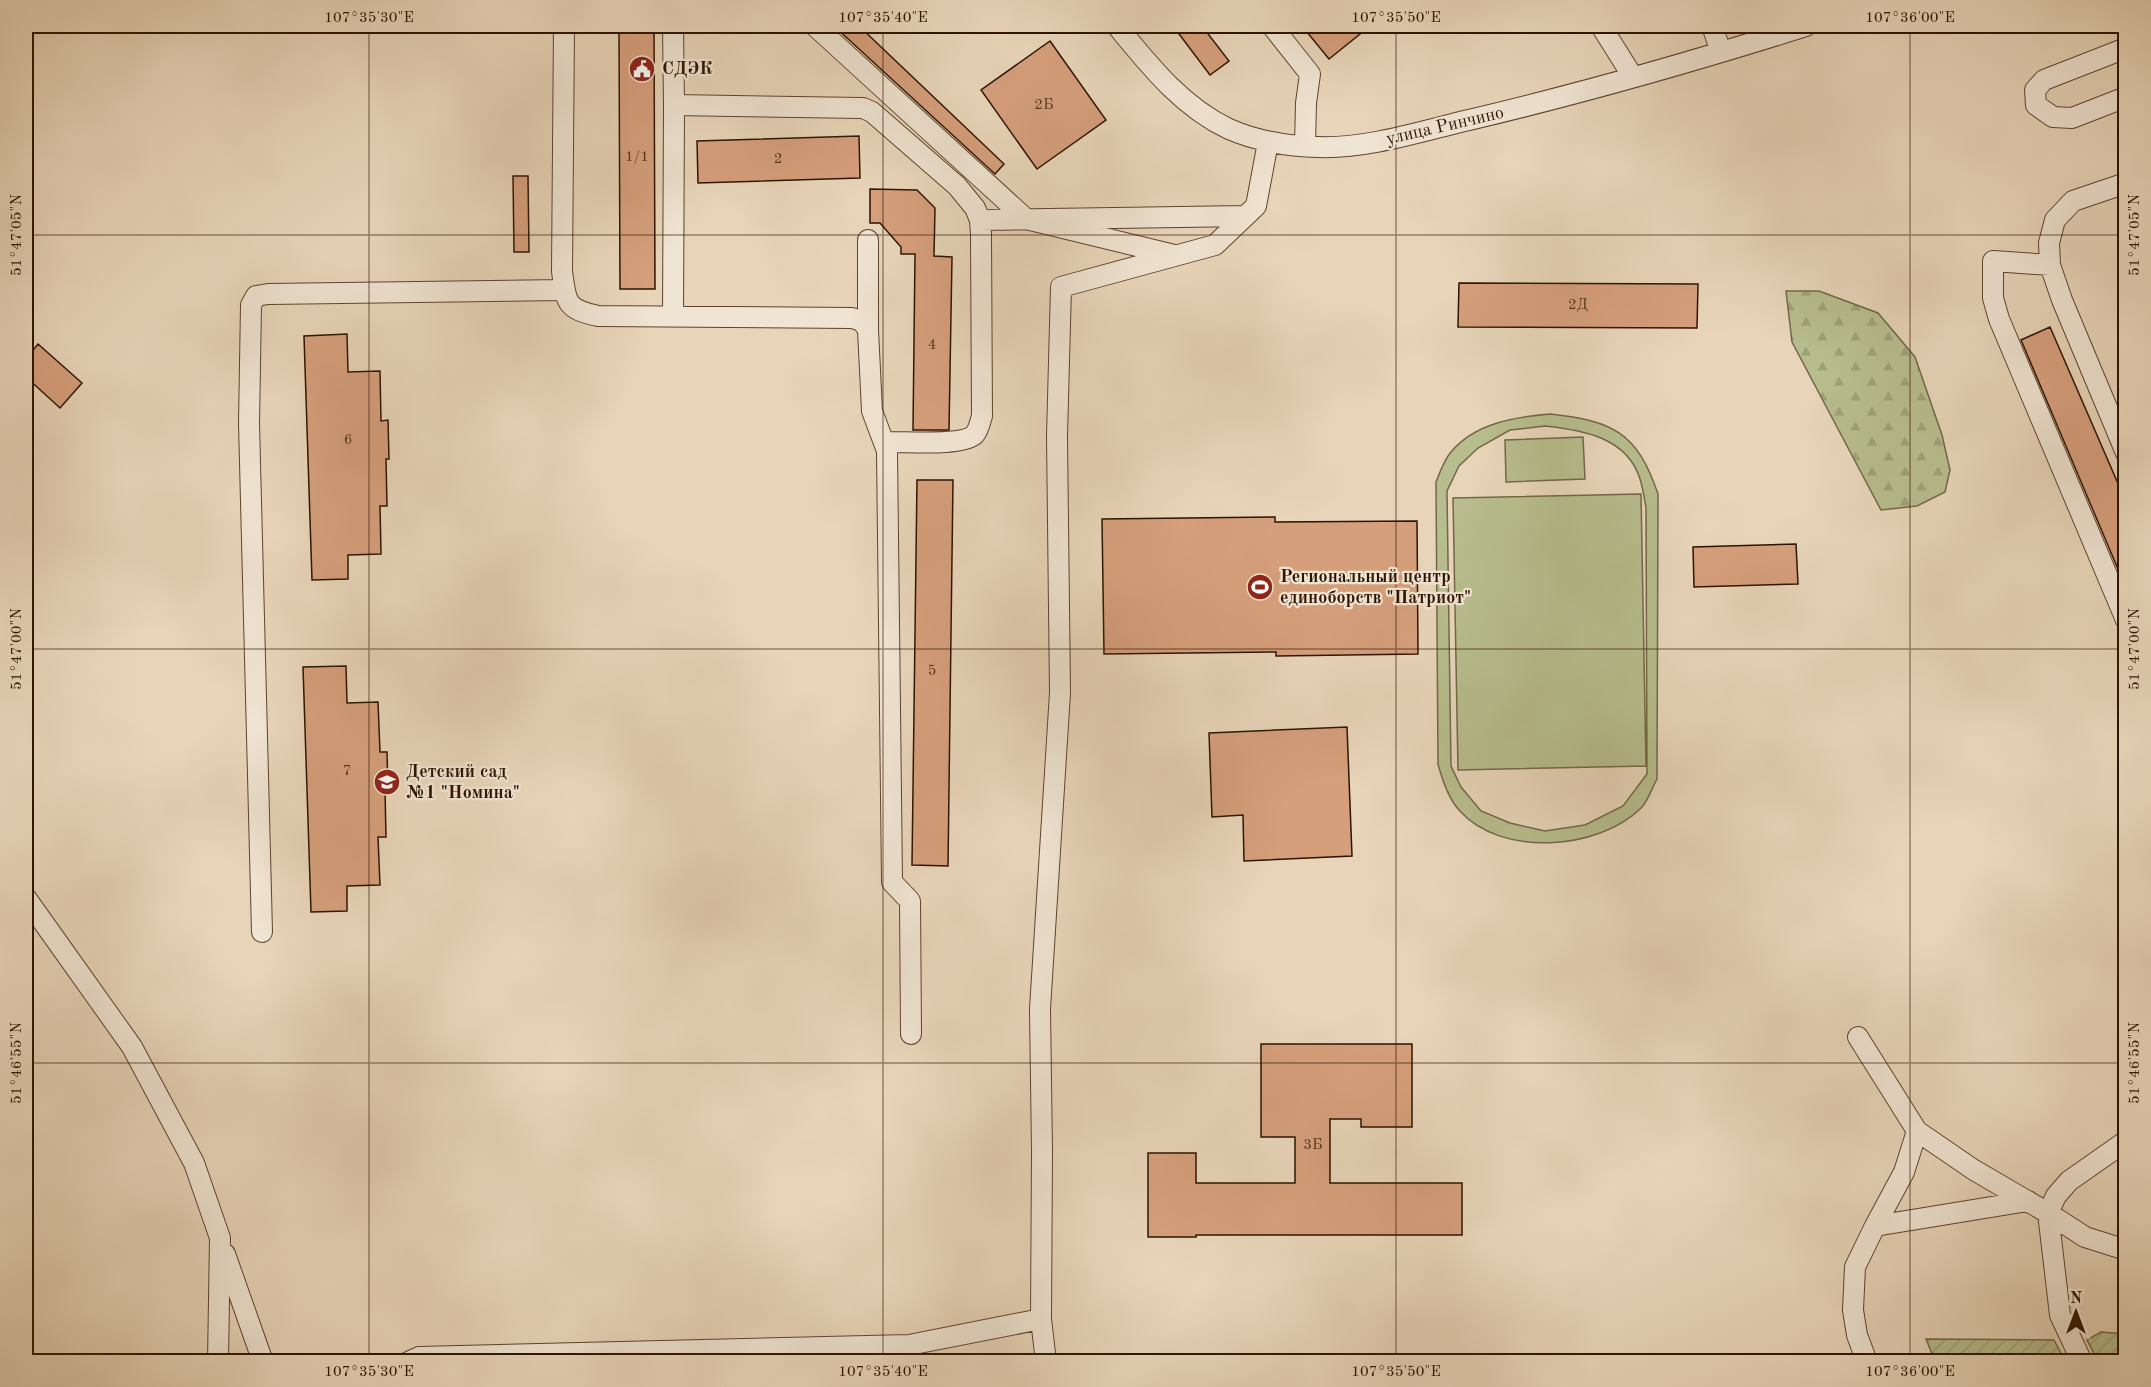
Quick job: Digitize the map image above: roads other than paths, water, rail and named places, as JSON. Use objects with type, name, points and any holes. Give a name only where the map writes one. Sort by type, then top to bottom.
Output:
[{"type":"street","points":[[564,26],[562,271],[564,290],[569,305],[580,312],[598,316],[852,318],[862,321],[868,330]]},
{"type":"street","points":[[673,26],[673,316]]},
{"type":"street","points":[[815,26],[1026,219],[1178,256]]},
{"type":"street","name":"улица Ринчино","points":[[1117,26],[1144,59],[1187,104],[1229,129],[1268,142],[1319,147],[1379,141],[1522,107],[1721,52],[1782,29],[1806,26]]},
{"type":"street","points":[[1272,26],[1310,74],[1306,103],[1305,146]]},
{"type":"street","points":[[1601,26],[1634,77]]},
{"type":"street","points":[[1712,26],[1721,52]]},
{"type":"street","points":[[2126,48],[2044,80],[2035,90],[2036,105],[2053,117],[2072,118],[2126,97]]},
{"type":"street","points":[[674,105],[863,108],[872,112],[957,186],[975,208],[980,220],[982,416],[978,429],[974,436],[960,441],[885,442]]},
{"type":"street","points":[[1046,1362],[1041,1319],[1040,1009],[1060,693],[1057,436],[1061,287],[1215,245],[1256,206],[1268,142]]},
{"type":"street","points":[[2122,187],[2073,201],[2055,220],[2049,243],[2050,265],[2062,300],[2126,453]]},
{"type":"street","points":[[980,220],[1245,216]]},
{"type":"street","points":[[868,240],[868,330],[872,411],[887,451],[892,882],[910,901],[911,1034]]},
{"type":"street","points":[[2050,265],[1994,261],[1994,298],[1999,319],[2126,620]]},
{"type":"street","points":[[262,932],[249,423],[251,305],[256,296],[268,294],[564,290]]},
{"type":"street","points":[[26,898],[132,1047],[194,1163],[263,1362]]},
{"type":"street","points":[[1858,1037],[1917,1131],[1974,1170],[2085,1237],[2126,1250]]},
{"type":"street","points":[[1867,1362],[1857,1335],[1853,1310],[1855,1267],[1904,1172],[1917,1131]]},
{"type":"street","points":[[2082,1362],[2060,1315],[2048,1213],[2056,1196],[2068,1181],[2126,1141]]},
{"type":"street","points":[[1875,1226],[2028,1201]]},
{"type":"street","points":[[218,1362],[220,1238]]},
{"type":"street","points":[[408,1362],[419,1356],[909,1346],[1041,1319]]},
{"type":"place","name":"СДЭК","points":[[642,69]]},
{"type":"place","name":"Региональный центр единоборств \"Патриот\"","points":[[1260,587]]},
{"type":"place","name":"Детский сад №1 \"Номина\"","points":[[387,782]]}]
